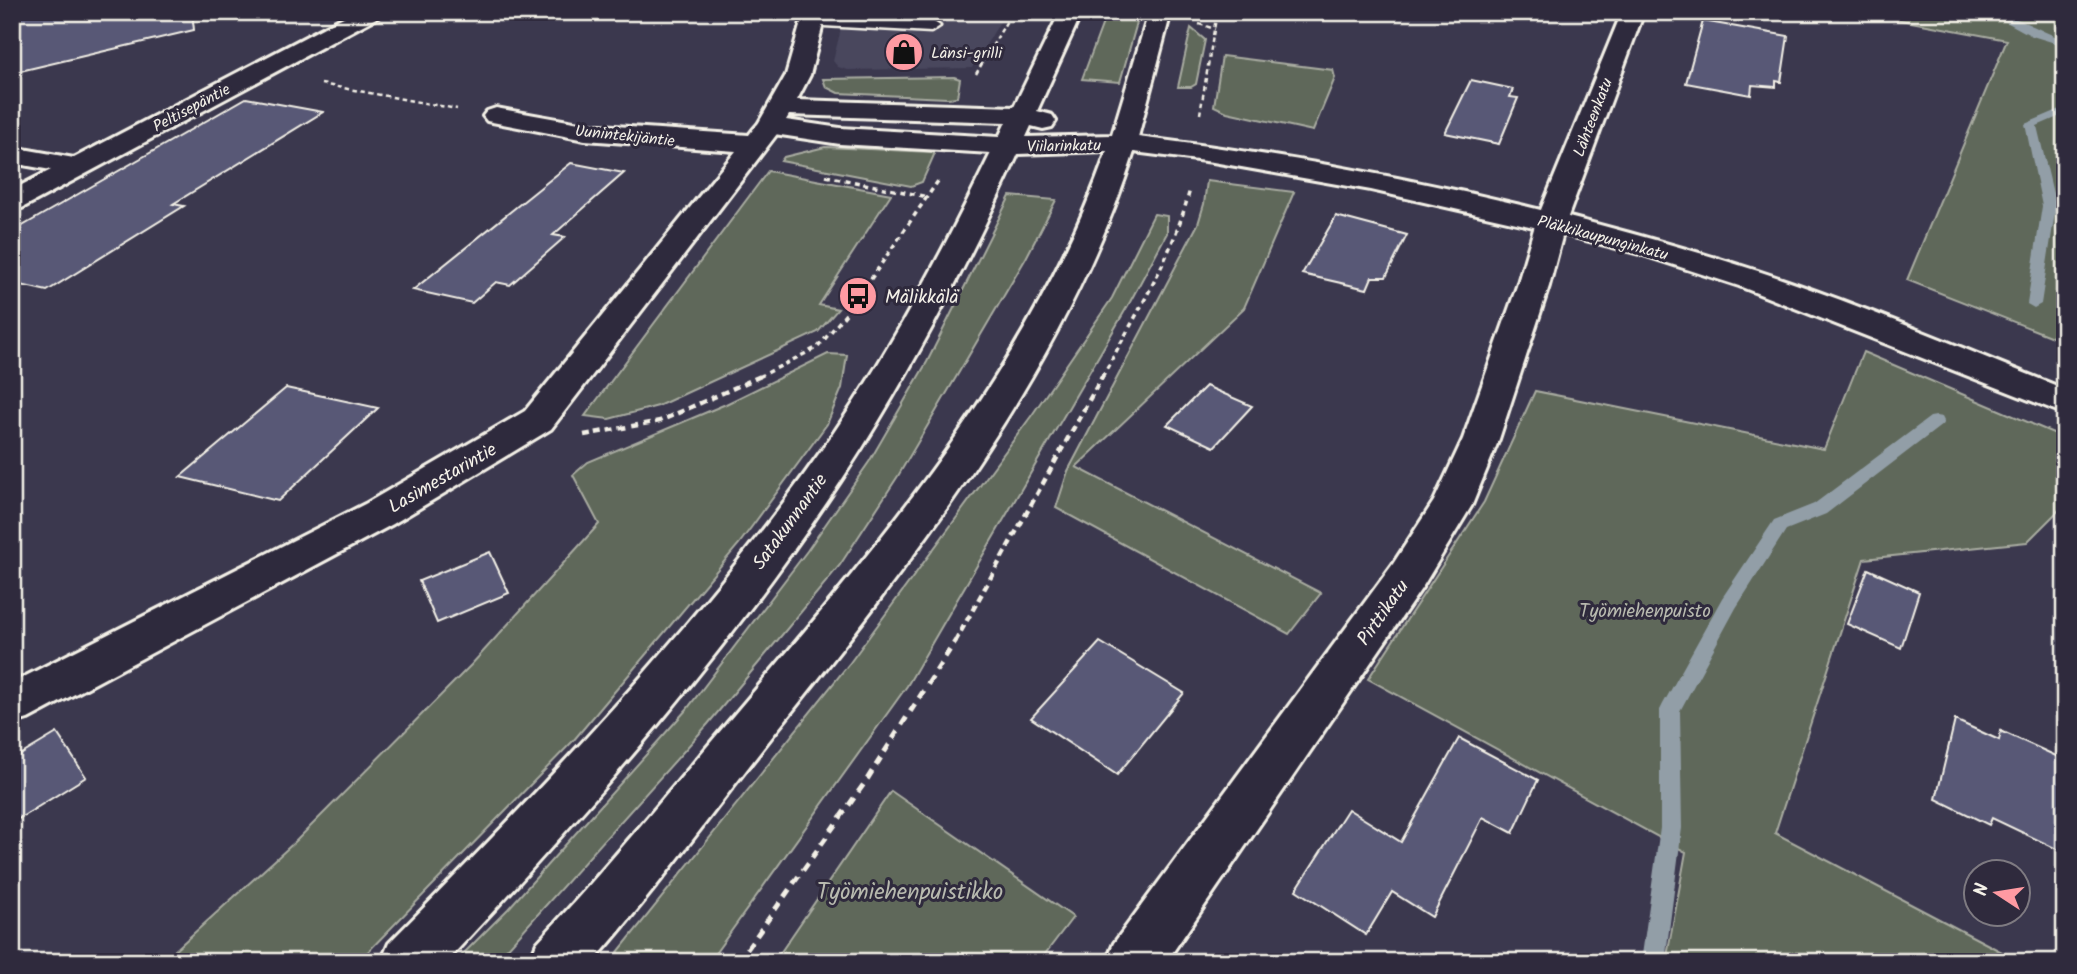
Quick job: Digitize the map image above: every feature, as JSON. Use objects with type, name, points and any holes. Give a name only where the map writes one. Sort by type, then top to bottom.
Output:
[{"type":"street","name":"Satakunnantie","points":[[408,962],[493,874],[662,687],[780,538],[899,358],[1015,131],[1071,12]]},
{"type":"street","points":[[556,962],[587,928],[870,584],[1000,400],[1066,286],[1104,200],[1160,12]]},
{"type":"street","name":"Lähteenkatu","points":[[1551,222],[1633,12]]},
{"type":"street","name":"Peltisepäntie","points":[[12,202],[257,72],[355,15]]},
{"type":"street","points":[[769,126],[798,75],[814,17]]},
{"type":"street","name":"Uunintekijäntie","points":[[496,116],[585,132],[769,126]]},
{"type":"street","name":"Viilarinkatu","points":[[769,126],[840,136],[1015,131],[1122,143]]},
{"type":"street","name":"Lasimestarintie","points":[[12,705],[379,514],[538,421],[769,126]]},
{"type":"street","name":"Pläkkikaupunginkatu","points":[[1122,143],[1302,169],[1551,222],[1651,248],[1750,279],[2065,402]]},
{"type":"street","points":[[12,155],[79,167]]},
{"type":"street","name":"Pirttikatu","points":[[1133,962],[1408,575],[1452,505],[1481,439],[1533,286],[1551,222]]},
{"type":"lane","points":[[814,17],[931,26]]},
{"type":"path","points":[[977,73],[1012,12]]},
{"type":"path","points":[[1200,112],[1217,12]]},
{"type":"path","points":[[1197,23],[1215,29]]},
{"type":"path","points":[[257,72],[496,116]]},
{"type":"path","points":[[538,421],[589,436],[660,421],[746,384],[818,347],[851,308],[940,178]]},
{"type":"path","points":[[738,962],[863,787],[939,668],[1057,460],[1167,255],[1186,211],[1191,186]]},
{"type":"shaded area","points":[[845,12],[1006,12],[972,68],[848,70],[838,67],[833,61]]},
{"type":"green space","points":[[1107,12],[1140,12],[1120,82],[1082,79]]},
{"type":"green space","points":[[1858,12],[2065,12],[2065,342],[1907,280],[2007,40]]},
{"type":"green space","points":[[1191,28],[1205,40],[1196,84],[1191,87],[1178,87]]},
{"type":"green space","points":[[1222,56],[1333,70],[1335,78],[1313,131],[1227,112],[1214,106]]},
{"type":"green space","points":[[823,79],[960,79],[957,97],[947,98],[838,93],[826,87]]},
{"type":"green space","points":[[825,147],[933,152],[934,155],[922,182],[911,186],[781,161],[784,157]]},
{"type":"green space","points":[[768,171],[891,194],[819,305],[838,309],[818,332],[658,406],[609,419],[585,416]]},
{"type":"green space","points":[[1207,181],[1294,192],[1244,308],[1076,467],[1321,593],[1289,634],[1056,508],[1068,471],[1198,224]]},
{"type":"green space","points":[[1010,196],[1056,200],[1026,258],[898,476],[840,565],[708,724],[495,962],[455,962],[508,909],[687,709],[807,551],[869,462],[927,362]]},
{"type":"green space","points":[[1154,214],[1167,216],[1167,233],[1130,302],[907,686],[709,962],[610,962],[849,664],[1032,415],[1112,298]]},
{"type":"green space","name":"Työmiehenpuisto","points":[[1863,352],[2065,438],[2065,504],[2027,542],[1864,559],[1775,833],[2021,962],[1666,962],[1686,852],[1368,679],[1484,502],[1535,391],[1824,449]]},
{"type":"green space","points":[[828,354],[847,355],[842,388],[827,424],[739,544],[573,741],[358,962],[162,962],[297,840],[471,665],[599,524],[573,475],[588,462],[726,404]]},
{"type":"green space","name":"Työmiehenpuistikko","points":[[891,791],[1073,917],[1039,962],[774,962]]},
{"type":"building","points":[[12,12],[192,12],[194,30],[12,73]]},
{"type":"building","points":[[1703,21],[1788,36],[1781,82],[1776,81],[1776,87],[1752,85],[1751,95],[1686,83]]},
{"type":"building","points":[[1471,80],[1513,89],[1510,97],[1518,98],[1499,144],[1445,133]]},
{"type":"building","points":[[246,98],[323,112],[173,204],[184,206],[47,291],[12,283],[12,232]]},
{"type":"building","points":[[571,163],[624,173],[553,235],[565,237],[510,285],[496,282],[472,303],[413,290]]},
{"type":"building","points":[[1336,216],[1407,235],[1386,277],[1372,277],[1367,289],[1302,274]]},
{"type":"building","points":[[1206,386],[1252,406],[1214,447],[1167,425]]},
{"type":"building","points":[[286,388],[378,408],[278,501],[180,477]]},
{"type":"building","points":[[490,552],[509,593],[437,623],[419,581]]},
{"type":"building","points":[[1868,569],[1919,592],[1901,648],[1847,624]]},
{"type":"building","points":[[1100,642],[1184,693],[1117,775],[1031,718]]},
{"type":"building","points":[[1955,720],[1999,740],[2001,731],[2065,760],[2065,853],[1992,818],[1989,825],[1936,799]]},
{"type":"building","points":[[57,733],[86,777],[12,823],[12,760]]},
{"type":"building","points":[[1459,738],[1538,780],[1513,833],[1483,817],[1432,917],[1392,892],[1366,935],[1296,890],[1348,809],[1401,842]]},
{"type":"waterway","points":[[1993,12],[2036,34],[2065,43]]},
{"type":"waterway","points":[[2034,304],[2049,206],[2031,124],[2065,110]]},
{"type":"waterway","points":[[1653,962],[1671,828],[1670,710],[1729,603],[1780,525],[1820,509],[1936,421]]},
{"type":"place","name":"Länsi-grilli","points":[[904,52]]},
{"type":"place","name":"Mälikkälä","points":[[858,296]]}]
